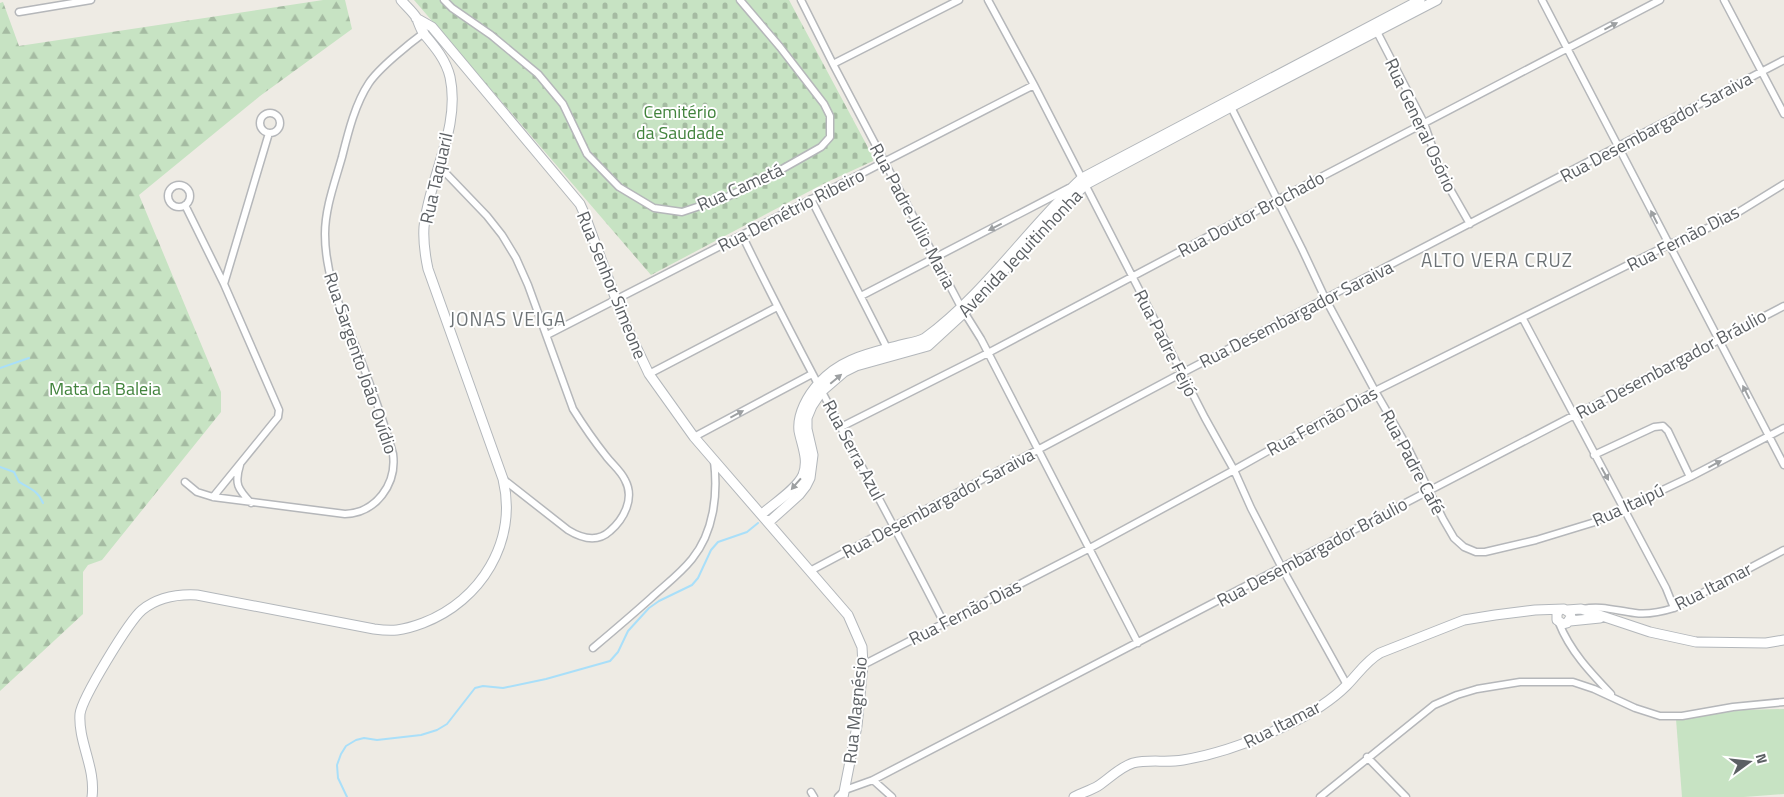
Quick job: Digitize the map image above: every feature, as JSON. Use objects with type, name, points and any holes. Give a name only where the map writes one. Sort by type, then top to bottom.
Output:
[{"type":"street","points":[[20,12],[91,0]]},
{"type":"street","name":"Rua Taquaril","points":[[92,797],[91,773],[81,727],[82,705],[127,628],[143,610],[164,599],[197,595],[374,630],[396,630],[419,624],[456,606],[478,586],[487,574],[496,556],[506,523],[507,494],[424,254],[424,226],[450,115],[450,75],[435,45],[423,33],[416,18],[401,0]]},
{"type":"street","name":"Rua Cametá","points":[[444,0],[452,8],[491,35],[538,74],[563,104],[587,154],[619,187],[654,208],[682,212],[727,197],[775,173],[821,147],[830,137],[830,116],[824,104],[780,47],[740,0]]},
{"type":"street","name":"Rua Padre Júlio Maria","points":[[801,0],[963,310],[981,339],[1138,643]]},
{"type":"street","points":[[833,64],[959,0]]},
{"type":"street","name":"Rua Padre Feijó","points":[[988,0],[1034,84],[1081,182],[1234,470],[1282,568],[1347,685]]},
{"type":"street","name":"Avenida Jequitinhonha","points":[[1375,28],[1420,0]]},
{"type":"street","name":"Avenida Jequitinhonha","points":[[769,522],[799,495],[810,478],[813,455],[807,429],[807,418],[820,388],[837,366],[856,358],[889,352],[923,339],[963,310],[1081,182],[1326,53],[1436,0]]},
{"type":"street","points":[[1542,0],[1668,246],[1784,465]]},
{"type":"street","name":"Rua Doutor Brochado","points":[[841,427],[988,353],[1660,0]]},
{"type":"street","points":[[1724,0],[1784,114]]},
{"type":"street","name":"Rua Senhor Simeone","points":[[416,18],[432,27],[580,204],[616,301],[649,374],[694,437],[762,514]]},
{"type":"street","name":"Rua Sargento João Ovídio","points":[[185,482],[197,492],[213,497],[351,514],[372,505],[390,484],[394,463],[393,454],[375,398],[337,301],[327,260],[325,233],[329,205],[345,145],[364,92],[377,73],[432,27]]},
{"type":"street","name":"Rua General Osório","points":[[1375,28],[1424,123],[1442,175],[1470,224]]},
{"type":"street","name":"Avenida Jequitinhonha","points":[[1081,182],[1231,107],[1326,53]]},
{"type":"street","name":"Rua Desembargador Saraiva","points":[[810,571],[1182,373],[1784,60]]},
{"type":"street","name":"Rua Demétrio Ribeiro","points":[[547,335],[1034,84]]},
{"type":"street","name":"Rua Padre Café","points":[[1231,107],[1325,298],[1374,391],[1408,448],[1454,538],[1464,547]]},
{"type":"street","points":[[224,284],[269,133]]},
{"type":"street","points":[[439,166],[487,216],[506,242],[522,272],[573,409],[607,458],[625,478],[629,499],[626,511],[618,522],[604,535],[589,538],[579,536],[568,530],[503,479]]},
{"type":"street","points":[[861,296],[1081,182]]},
{"type":"street","name":"Rua Fernão Dias","points":[[863,665],[1090,548],[1374,391],[1668,246],[1724,221],[1784,184]]},
{"type":"street","points":[[811,199],[889,352]]},
{"type":"street","points":[[1038,205],[1050,215]]},
{"type":"street","points":[[185,206],[224,284],[279,410],[278,417],[213,497]]},
{"type":"street","name":"Rua Serra Azul","points":[[742,235],[777,307],[895,527],[944,623]]},
{"type":"street","name":"Rua Desembargador Bráulio","points":[[844,793],[873,780],[1138,643],[1784,306]]},
{"type":"street","points":[[649,374],[777,307]]},
{"type":"street","points":[[1524,318],[1594,455],[1666,588],[1674,608]]},
{"type":"street","points":[[694,437],[812,374]]},
{"type":"street","name":"Avenida Jequitinhonha","points":[[762,514],[794,487],[803,476],[806,461],[799,422],[800,416],[810,394],[820,388]]},
{"type":"street","points":[[1594,455],[1654,428],[1663,426],[1668,431],[1690,477]]},
{"type":"street","name":"Rua Itaipú","points":[[1464,547],[1476,552],[1485,552],[1528,542],[1595,522],[1690,477],[1784,428]]},
{"type":"street","points":[[241,461],[236,477],[237,485],[241,493],[251,503]]},
{"type":"street","points":[[593,648],[681,572],[700,548],[713,507],[716,478],[714,461]]},
{"type":"street","name":"Rua Magnésio","points":[[762,514],[848,615],[862,647],[863,665],[857,726],[844,793]]},
{"type":"street","name":"Rua Itamar","points":[[1074,797],[1096,787],[1120,770],[1133,764],[1183,760],[1238,747],[1316,709],[1347,685],[1370,659],[1380,653],[1464,620],[1536,610],[1596,607],[1649,614],[1674,608],[1784,550]]},
{"type":"street","name":"Rua Itamar","points":[[1581,609],[1603,618],[1650,632],[1696,642],[1766,642],[1784,640]]},
{"type":"street","points":[[1536,610],[1563,622],[1603,618],[1601,613],[1610,609]]},
{"type":"street","points":[[1563,622],[1571,617],[1564,610],[1557,613],[1563,622],[1568,641],[1581,661],[1614,698]]},
{"type":"street","points":[[1320,797],[1367,757],[1434,705],[1477,689],[1520,682],[1573,682],[1635,708],[1660,716],[1682,716],[1733,707],[1784,702]]},
{"type":"street","points":[[1367,757],[1406,797]]},
{"type":"street","points":[[873,780],[892,797]]},
{"type":"street","points":[[838,797],[844,793]]},
{"type":"green space","name":"Mata da Baleia","points":[[323,0],[345,0],[352,29],[260,96],[139,195],[221,392],[221,412],[102,560],[88,565],[83,572],[83,614],[0,691],[0,3],[3,2],[19,46]]},
{"type":"green space","name":"Cemitério da Saudade","points":[[414,0],[789,0],[872,155],[873,161],[823,184],[651,275]]},
{"type":"green space","points":[[1784,709],[1784,794],[1744,797],[1682,797],[1676,719],[1743,710]]},
{"type":"waterway","points":[[0,368],[29,358]]},
{"type":"waterway","points":[[0,467],[14,472],[19,482],[36,493],[43,503]]},
{"type":"waterway","points":[[347,797],[338,778],[337,765],[346,746],[364,738],[377,740],[421,735],[437,730],[447,724],[475,688],[483,686],[503,688],[546,679],[610,661],[618,652],[628,631],[649,608],[692,585],[698,578],[711,550],[718,542],[747,532],[758,523]]},
{"type":"district","name":"ALTO VERA CRUZ","points":[[1497,259]]},
{"type":"district","name":"JONAS VEIGA","points":[[508,318]]}]
